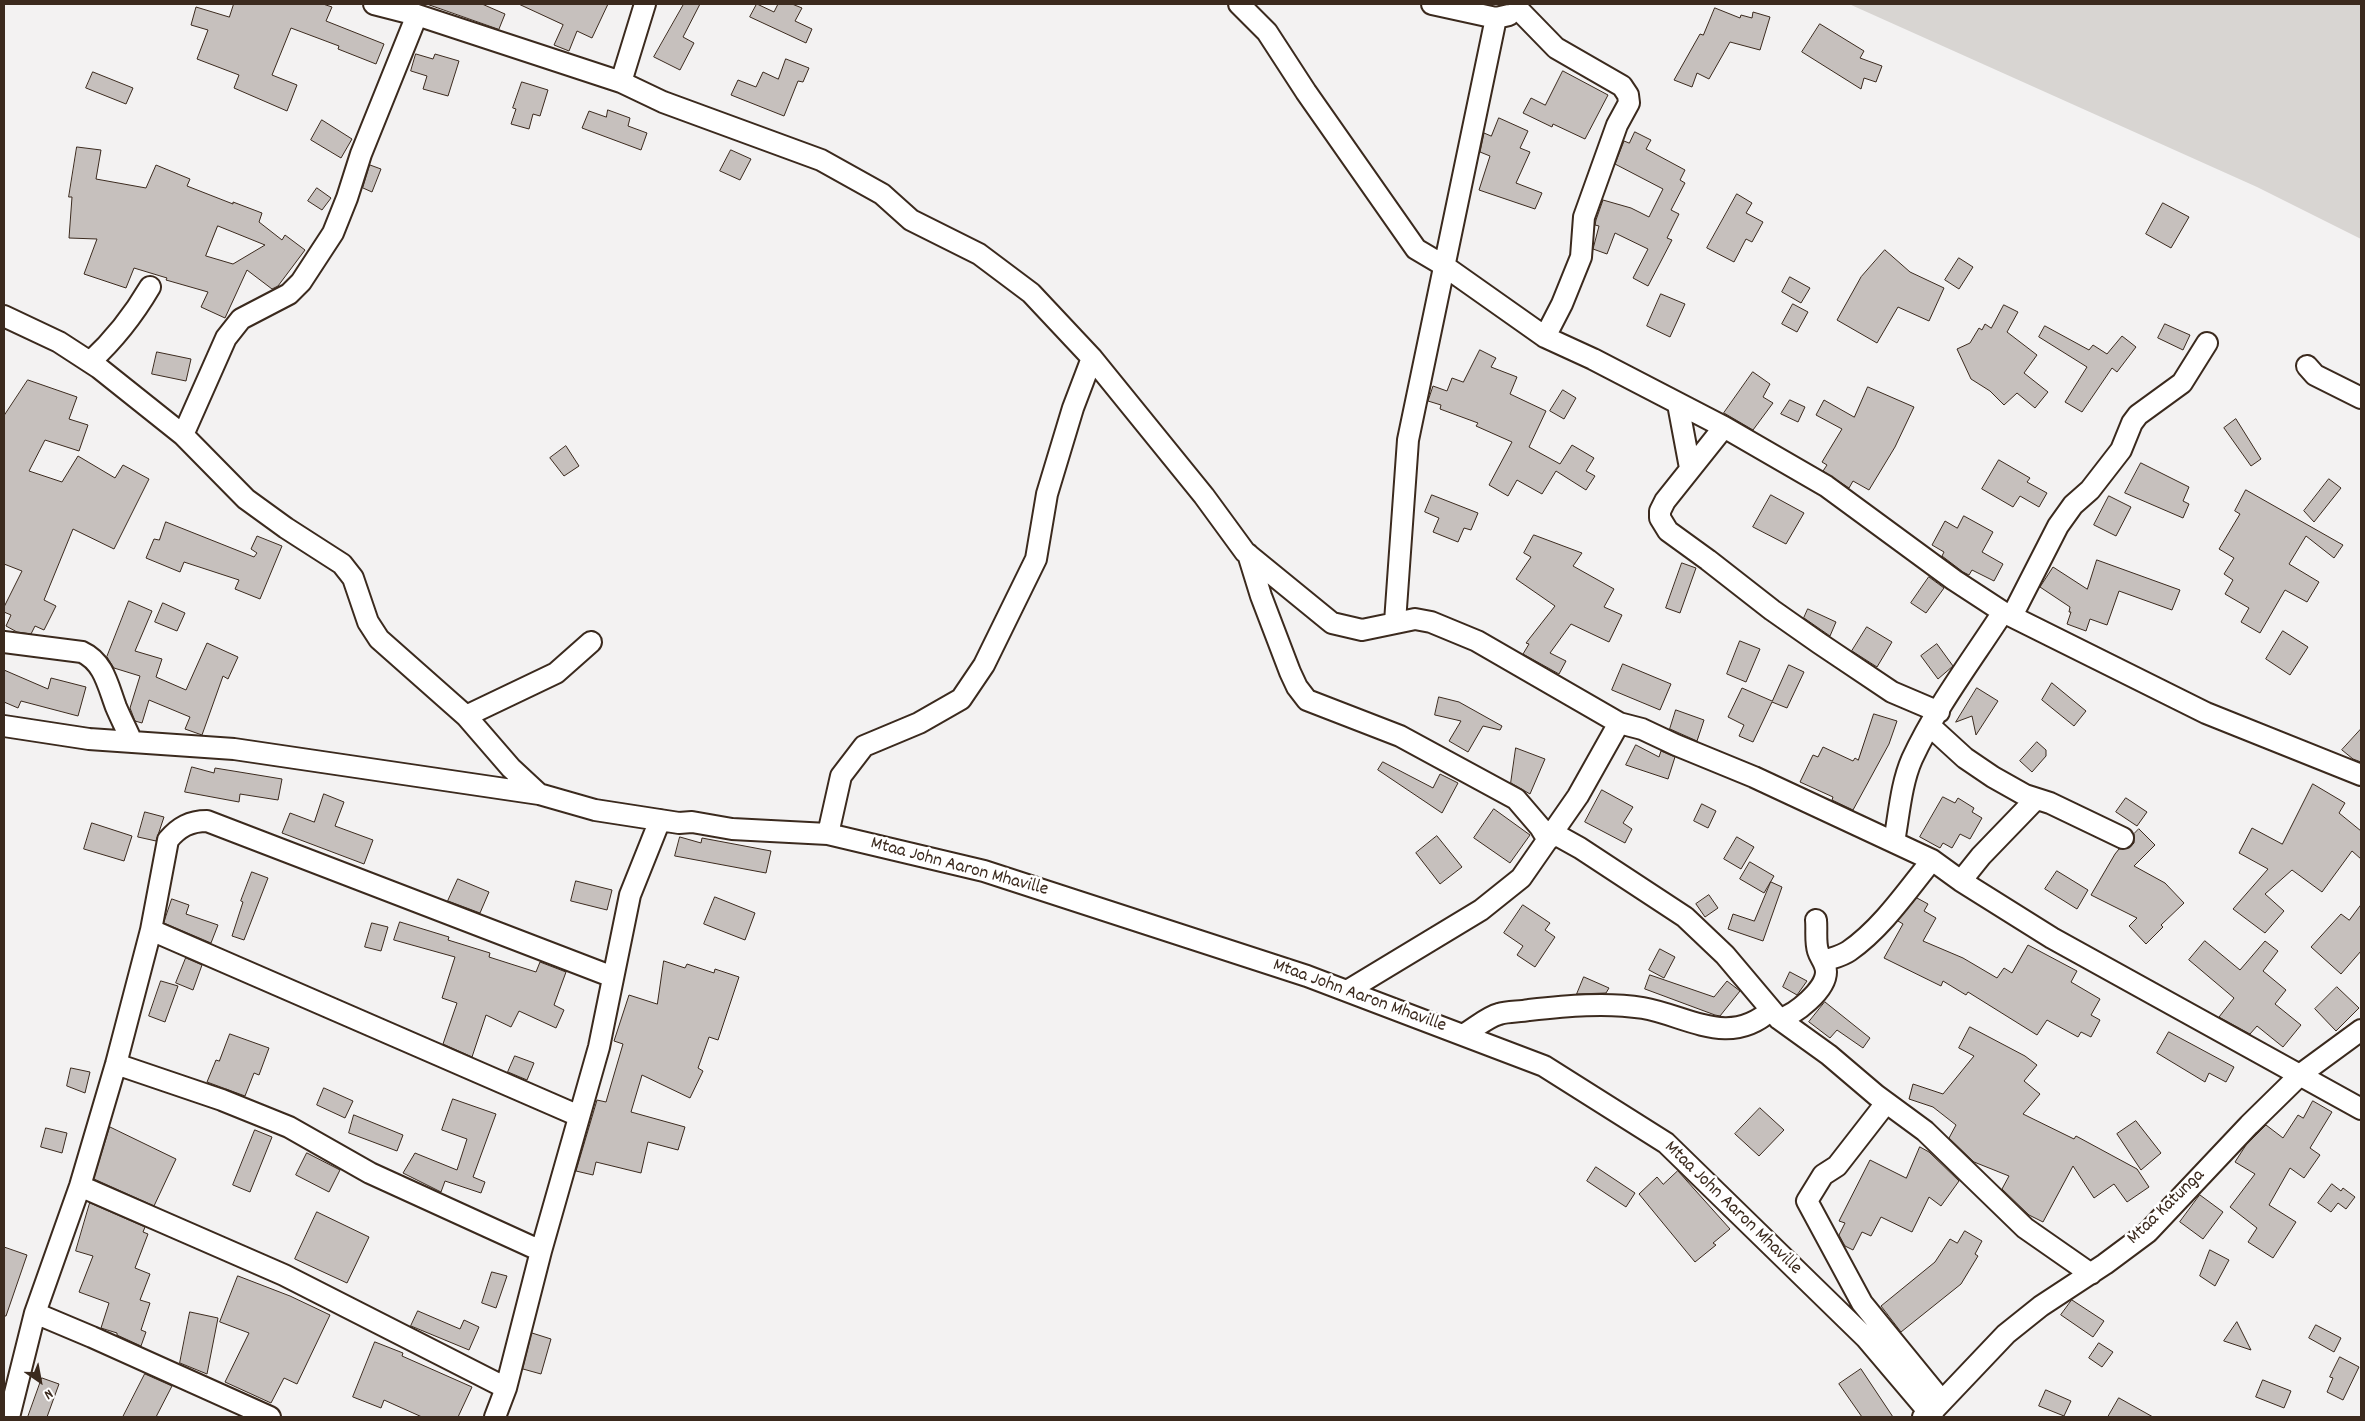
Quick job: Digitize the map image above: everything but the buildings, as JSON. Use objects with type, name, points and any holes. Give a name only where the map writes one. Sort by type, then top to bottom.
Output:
[{"type":"street","points":[[374,4],[422,12],[621,82],[663,102],[820,160],[882,194],[911,220],[979,254],[1031,293],[1092,358],[1248,554],[1332,623],[1362,630],[1380,628],[1396,622],[1415,619],[1431,622],[1477,640],[1619,723],[1642,729],[1754,777],[1932,860],[1961,881],[2052,938],[2262,1056],[2301,1074],[2361,1109]]},
{"type":"street","points":[[621,82],[645,4]]},
{"type":"street","points":[[1239,4],[1267,32],[1306,92],[1416,249],[1443,265],[1545,337],[1724,427],[1826,486],[1954,580],[2007,614],[2206,713],[2361,775]]},
{"type":"street","points":[[1432,4],[1496,18],[1511,14],[1519,6],[1556,48],[1622,86],[1628,95],[1629,103],[1614,134],[1584,217],[1581,257],[1545,337]]},
{"type":"street","points":[[184,435],[226,338],[233,328],[252,312],[274,303],[289,294],[300,282],[333,233],[347,198],[361,154],[422,12]]},
{"type":"street","points":[[1396,622],[1408,440],[1496,18]]},
{"type":"street","points":[[90,362],[124,327],[150,288]]},
{"type":"street","points":[[4,316],[59,342],[90,362],[184,435],[246,499],[286,528],[342,564],[353,578],[368,622],[380,639],[466,716],[511,768],[539,794]]},
{"type":"street","points":[[1894,842],[1904,786],[1912,761],[1934,719],[2007,614],[2058,526],[2073,506],[2090,490],[2121,450],[2132,423],[2138,414],[2182,383],[2208,343]]},
{"type":"street","points":[[828,834],[841,776],[864,746],[919,723],[961,699],[984,665],[1036,560],[1047,494],[1073,408],[1092,358]]},
{"type":"street","points":[[2307,366],[2315,375],[2361,398]]},
{"type":"street","points":[[1678,404],[1690,468]]},
{"type":"street","points":[[1724,427],[1690,468],[1660,511],[1660,518],[1668,531],[1819,643],[1934,719],[1965,758],[1993,777],[2025,795],[2072,813],[2123,838]]},
{"type":"street","points":[[1248,554],[1261,596],[1290,672],[1297,687],[1307,700],[1400,736],[1516,799],[1551,837],[1580,848],[1685,917],[1725,955],[1775,1014],[1829,1055],[1886,1103],[1925,1131],[2025,1228],[2091,1274]]},
{"type":"street","points":[[4,642],[82,652],[91,656],[105,675],[121,720],[132,742]]},
{"type":"street","points":[[466,716],[556,673],[591,642]]},
{"type":"street","points":[[1347,991],[1481,910],[1521,878],[1578,796],[1619,723]]},
{"type":"street","name":"Mtaa John Aaron Mhaville","points":[[4,726],[89,739],[234,749],[539,794],[594,810],[660,820],[732,829],[828,834],[984,870],[1307,976],[1544,1066],[1666,1143],[1866,1338],[1932,1412]]},
{"type":"street","points":[[1961,881],[1981,856],[2036,799]]},
{"type":"street","points":[[495,1417],[506,1388],[541,1251],[599,1047],[630,895],[660,820]]},
{"type":"street","points":[[9,1417],[35,1313],[80,1186],[116,1064],[151,930],[168,840],[185,825],[207,821],[613,977]]},
{"type":"street","points":[[1824,961],[1848,952],[1867,936],[1932,860]]},
{"type":"street","points":[[1463,1035],[1498,1014],[1573,1005],[1641,1008],[1680,1017],[1700,1026],[1719,1029],[1742,1026],[1775,1014],[1801,1009],[1824,984],[1826,973],[1824,961],[1818,951],[1816,920]]},
{"type":"street","points":[[151,930],[579,1116]]},
{"type":"street","name":"Mtaa Katunga","points":[[1932,1412],[2006,1334],[2041,1306],[2091,1274],[2148,1232],[2249,1125],[2301,1074],[2361,1030]]},
{"type":"street","points":[[116,1064],[222,1100],[289,1127],[370,1173],[541,1251]]},
{"type":"street","points":[[1886,1103],[1837,1166],[1823,1175],[1808,1201],[1862,1303],[1932,1412]]},
{"type":"street","points":[[80,1186],[284,1275],[506,1388]]},
{"type":"street","points":[[35,1313],[270,1417]]},
{"type":"shaded area","points":[[1849,4],[2361,4],[2361,239],[2257,187]]}]
